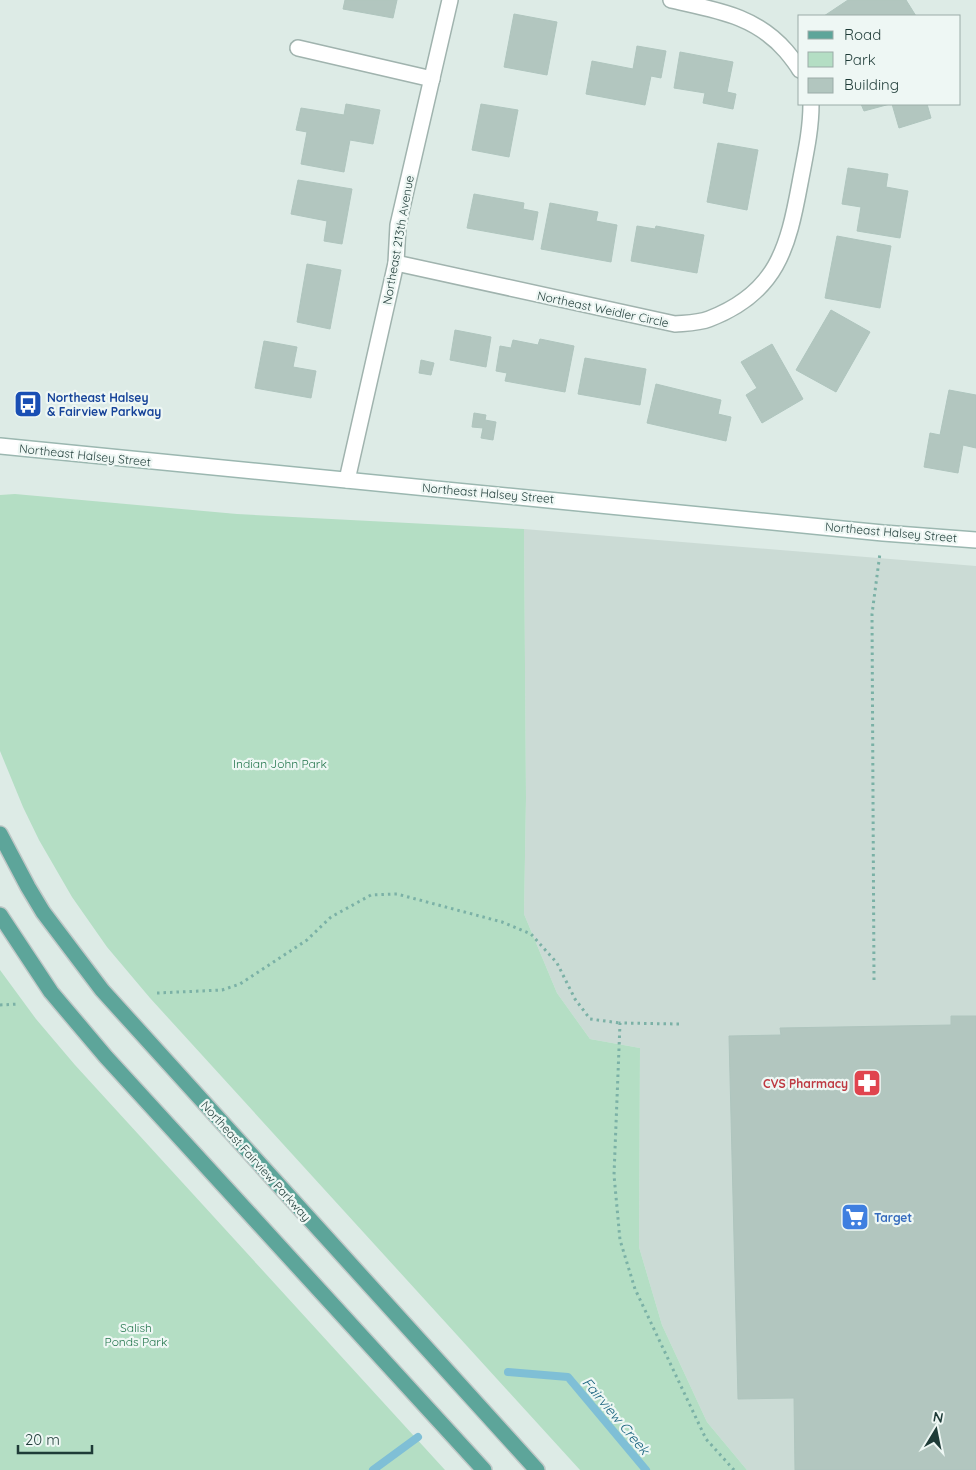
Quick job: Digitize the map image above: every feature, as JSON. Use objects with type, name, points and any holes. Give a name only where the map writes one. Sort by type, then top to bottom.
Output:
[{"type":"main road","name":"Northeast Fairview Parkway","points":[[0,834],[43,912],[102,990],[537,1470]]},
{"type":"main road","points":[[0,916],[51,992],[106,1057],[484,1470]]},
{"type":"street","name":"Northeast 213th Avenue","points":[[347,480],[396,263],[398,225],[450,0]]},
{"type":"street","points":[[671,0],[723,12],[752,22],[777,41],[798,66]]},
{"type":"street","points":[[298,48],[432,79]]},
{"type":"street","name":"Northeast Weidler Circle","points":[[396,263],[675,324],[707,320],[735,306],[760,288],[778,265],[790,234],[798,197],[811,124],[811,105]]},
{"type":"street","name":"Northeast Halsey Street","points":[[0,446],[976,540]]},
{"type":"path","points":[[874,980],[872,614],[883,532]]},
{"type":"path","points":[[157,993],[222,990],[240,984],[307,940],[331,917],[371,895],[397,894],[502,922],[531,934],[557,962],[575,999],[590,1019],[620,1023],[679,1024]]},
{"type":"path","points":[[0,1005],[18,1004]]},
{"type":"path","points":[[620,1023],[614,1175],[620,1240],[635,1289],[706,1439],[734,1470]]},
{"type":"shaded area","points":[[524,529],[976,566],[976,1470],[747,1470],[707,1422],[662,1325],[639,1247],[640,1048],[590,1039],[557,993],[524,914],[526,798]]},
{"type":"green space","name":"Indian John Park","points":[[15,494],[237,514],[524,529],[526,798],[524,914],[557,993],[590,1039],[640,1048],[639,1247],[662,1325],[707,1422],[747,1470],[580,1470],[150,998],[107,947],[72,897],[39,840],[0,751],[0,495]]},
{"type":"green space","name":"Salish Ponds Park","points":[[0,970],[36,1019],[75,1065],[445,1470],[0,1470]]},
{"type":"building","points":[[345,0],[397,0],[393,18],[343,9]]},
{"type":"building","points":[[848,0],[906,0],[915,15],[826,15]]},
{"type":"building","points":[[514,14],[557,22],[547,75],[504,67]]},
{"type":"building","points":[[637,46],[666,51],[661,78],[651,76],[645,105],[586,94],[592,61],[633,69]]},
{"type":"building","points":[[680,52],[733,62],[727,92],[736,94],[733,109],[703,103],[705,93],[674,88]]},
{"type":"building","points":[[346,104],[380,110],[373,144],[350,140],[344,172],[301,164],[307,132],[296,130],[301,108],[344,115]]},
{"type":"building","points":[[481,104],[518,110],[509,157],[472,150]]},
{"type":"building","points":[[861,105],[886,105],[864,111]]},
{"type":"building","points":[[892,105],[927,105],[931,118],[899,128]]},
{"type":"building","points":[[718,143],[758,150],[747,210],[707,202]]},
{"type":"building","points":[[848,168],[888,174],[886,187],[908,191],[900,238],[857,231],[861,207],[842,204]]},
{"type":"building","points":[[298,180],[352,189],[342,244],[324,241],[327,221],[291,214]]},
{"type":"building","points":[[474,194],[524,203],[523,209],[538,212],[533,240],[467,228]]},
{"type":"building","points":[[550,203],[598,212],[596,221],[617,225],[611,262],[541,249]]},
{"type":"building","points":[[637,226],[655,229],[656,226],[704,235],[697,273],[631,261]]},
{"type":"building","points":[[837,236],[891,246],[880,308],[825,298]]},
{"type":"building","points":[[307,264],[341,270],[330,329],[297,322]]},
{"type":"building","points":[[831,310],[870,332],[836,392],[796,370]]},
{"type":"building","points":[[455,330],[491,337],[486,367],[450,360]]},
{"type":"building","points":[[540,339],[574,346],[565,392],[505,381],[507,373],[496,371],[500,346],[511,348],[513,340],[538,345]]},
{"type":"building","points":[[264,341],[297,347],[293,367],[316,371],[311,398],[255,388]]},
{"type":"building","points":[[772,344],[803,399],[762,423],[746,395],[757,388],[741,362]]},
{"type":"building","points":[[585,358],[646,369],[640,405],[578,394]]},
{"type":"building","points":[[421,360],[434,363],[431,375],[419,373]]},
{"type":"building","points":[[656,384],[721,400],[718,414],[731,417],[726,441],[647,423]]},
{"type":"building","points":[[949,390],[976,395],[976,448],[963,445],[958,473],[924,467],[930,433],[940,435]]},
{"type":"building","points":[[474,413],[486,415],[485,420],[496,422],[493,440],[481,438],[483,428],[472,427]]},
{"type":"building","name":"Target","points":[[951,1016],[976,1016],[976,1470],[795,1470],[794,1398],[738,1399],[729,1036],[781,1035],[780,1028],[951,1025]]},
{"type":"waterway","name":"Fairview Creek","points":[[508,1372],[568,1377],[646,1470]]},
{"type":"waterway","name":"Fairview Creek","points":[[373,1470],[418,1437]]},
{"type":"place","name":"Northeast Halsey & Fairview Parkway","points":[[28,404]]},
{"type":"place","name":"CVS Pharmacy","points":[[867,1083]]},
{"type":"place","name":"Target","points":[[855,1217]]}]
